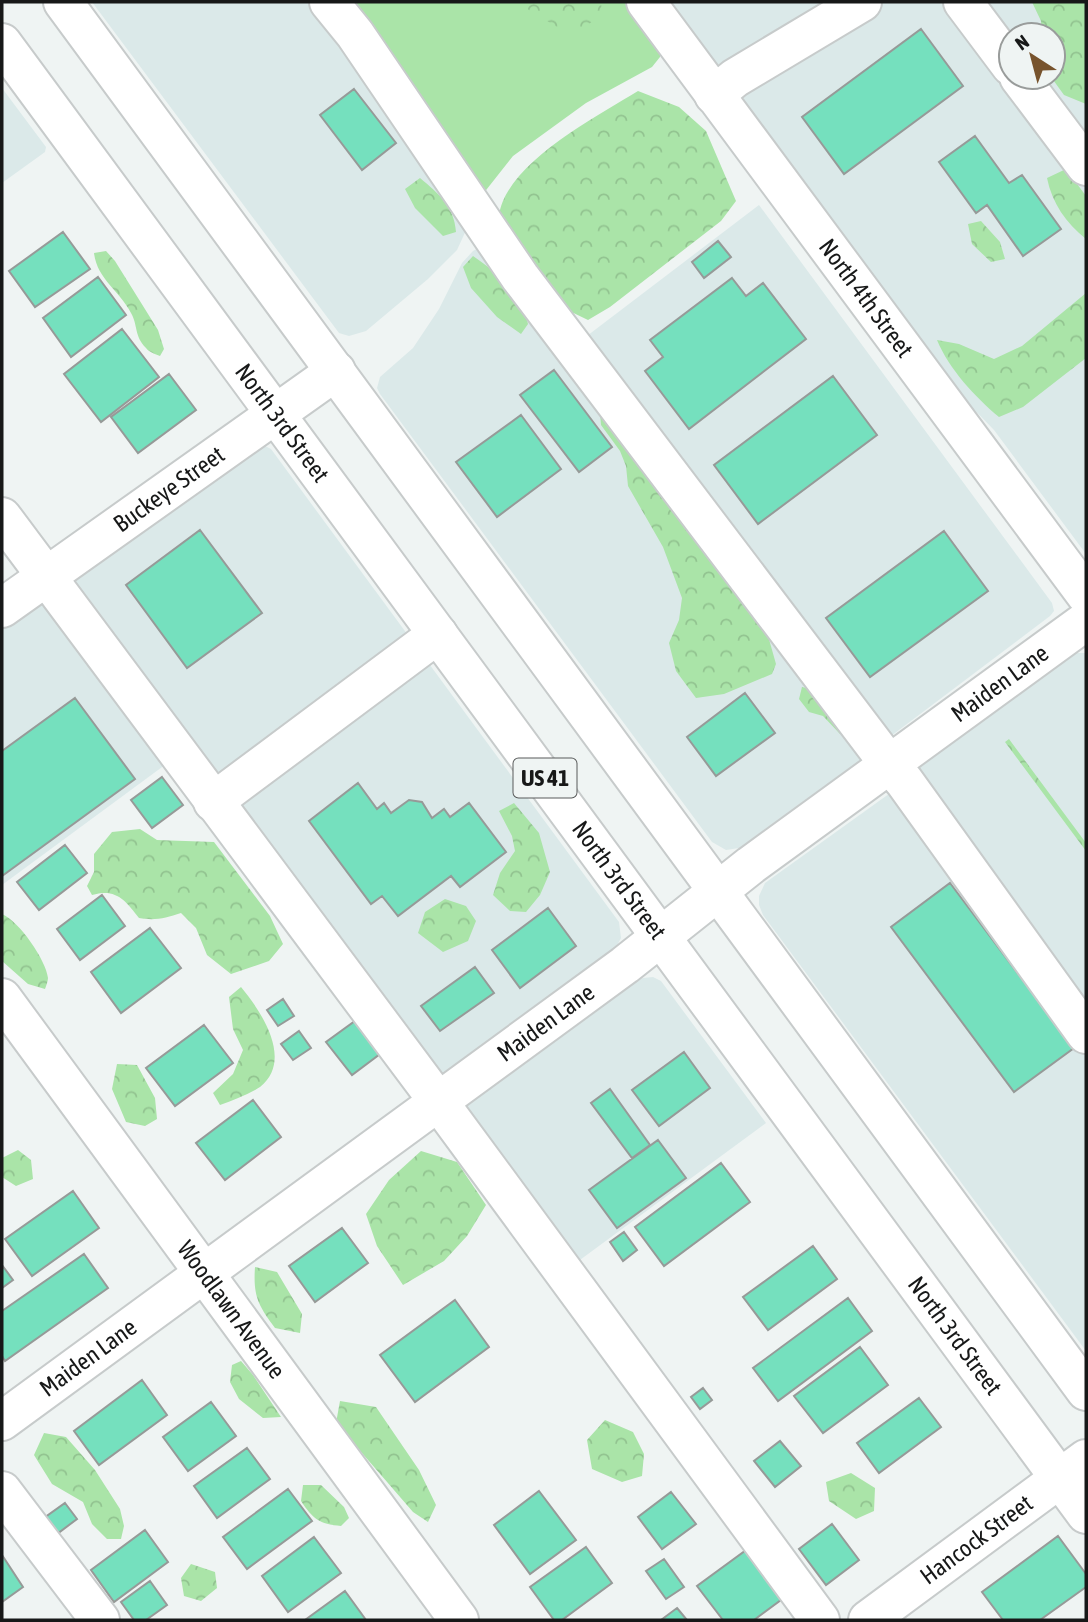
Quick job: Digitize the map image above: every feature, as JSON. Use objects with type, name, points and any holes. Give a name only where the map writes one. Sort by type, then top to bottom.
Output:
[{"type":"main road","name":"US 41","points":[[63,2],[1086,1391]]},
{"type":"main road","points":[[329,2],[355,34],[520,277],[904,781],[1086,1034]]},
{"type":"main road","name":"North 4th Street","points":[[646,2],[1086,595]]},
{"type":"main road","points":[[714,95],[735,79],[862,2]]},
{"type":"main road","points":[[963,2],[997,47]]},
{"type":"main road","name":"North 3rd Street","points":[[2,43],[662,936],[1073,1468],[1086,1514]]},
{"type":"main road","points":[[1030,91],[1086,166]]},
{"type":"main road","name":"Buckeye Street","points":[[2,608],[336,371]]},
{"type":"main road","points":[[2,517],[438,1101],[820,1620]]},
{"type":"main road","name":"Maiden Lane","points":[[2,1421],[1086,621]]},
{"type":"main road","points":[[214,802],[438,634]]},
{"type":"main road","name":"Woodlawn Avenue","points":[[2,998],[459,1620]]},
{"type":"main road","name":"Hancock Street","points":[[868,1620],[1073,1468]]},
{"type":"main road","points":[[2,1490],[100,1620]]},
{"type":"shaded area","points":[[92,2],[317,2],[468,226],[457,250],[428,279],[366,331],[349,336],[339,333]]},
{"type":"shaded area","points":[[661,2],[840,2],[721,65],[712,63]]},
{"type":"shaded area","points":[[883,2],[954,2],[997,60],[997,91],[1020,91],[1086,180],[1086,554],[994,430],[960,395],[744,103],[749,84]]},
{"type":"shaded area","points":[[972,2],[1086,2],[1086,152],[1040,91],[1067,91],[1067,21],[997,21],[997,23]]},
{"type":"shaded area","points":[[2,88],[46,147],[45,152],[2,183]]},
{"type":"shaded area","points":[[759,205],[1052,603],[1054,611],[891,736],[579,342]]},
{"type":"shaded area","points":[[480,247],[862,759],[739,848],[726,850],[712,842],[377,388],[380,377],[413,348],[439,309],[462,263]]},
{"type":"shaded area","points":[[263,445],[271,449],[619,922],[621,938],[614,951],[440,1078],[71,596],[71,576]]},
{"type":"shaded area","points":[[51,594],[173,759],[2,885],[2,623]]},
{"type":"shaded area","points":[[1077,653],[1086,653],[1086,1023],[917,771],[918,767],[1064,659]]},
{"type":"shaded area","points":[[893,791],[1086,1048],[1086,1351],[763,915],[759,905],[759,896],[765,883]]},
{"type":"shaded area","points":[[653,977],[661,981],[766,1123],[569,1268],[463,1122],[463,1100],[608,996],[643,978]]},
{"type":"green space","points":[[339,2],[627,2],[660,49],[660,57],[652,67],[586,103],[513,156],[483,194]]},
{"type":"green space","points":[[516,2],[601,2],[602,16],[570,35]]},
{"type":"green space","points":[[1032,2],[1086,2],[1086,104],[1064,95],[1061,91],[1067,91],[1067,21],[1041,21]]},
{"type":"green space","points":[[638,91],[679,107],[706,131],[736,201],[721,221],[610,307],[588,320],[561,307],[499,216],[505,197],[517,178],[535,160],[577,128]]},
{"type":"green space","points":[[1066,169],[1086,196],[1086,239],[1061,212],[1049,187],[1047,178]]},
{"type":"green space","points":[[420,178],[449,208],[456,232],[443,236],[415,208],[405,189]]},
{"type":"green space","points":[[981,221],[1000,242],[1005,259],[991,262],[972,244],[968,224]]},
{"type":"green space","points":[[106,251],[158,330],[164,349],[160,356],[142,344],[131,313],[99,270],[94,253]]},
{"type":"green space","points":[[473,256],[508,284],[515,293],[528,324],[521,334],[497,317],[471,288],[463,267]]},
{"type":"green space","points":[[1086,293],[1086,358],[1023,407],[999,417],[964,382],[948,361],[937,340],[959,344],[994,359],[1022,346]]},
{"type":"green space","points":[[600,413],[761,611],[776,664],[772,674],[724,694],[696,698],[676,671],[669,643],[679,620],[682,598],[663,547],[628,486],[626,466],[620,451],[601,425]]},
{"type":"green space","points":[[802,687],[816,690],[848,732],[840,734],[823,716],[809,712],[799,699]]},
{"type":"green space","points":[[1009,739],[1086,843],[1086,851],[1005,742]]},
{"type":"green space","points":[[514,803],[539,833],[550,872],[540,895],[526,912],[510,911],[493,895],[500,873],[515,851],[512,836],[499,811]]},
{"type":"green space","points":[[140,829],[157,840],[214,842],[270,916],[283,944],[269,961],[231,974],[207,955],[196,928],[181,913],[160,918],[139,918],[114,894],[92,895],[87,886],[94,872],[94,854],[112,832]]},
{"type":"green space","points":[[445,899],[466,906],[476,921],[468,941],[443,952],[418,933],[425,912]]},
{"type":"green space","points":[[2,914],[16,924],[37,952],[48,978],[45,989],[28,984],[2,961]]},
{"type":"green space","points":[[241,987],[265,1022],[271,1036],[274,1063],[270,1076],[260,1087],[220,1105],[213,1093],[233,1074],[243,1050],[233,1029],[229,997]]},
{"type":"green space","points":[[117,1064],[137,1065],[155,1098],[157,1119],[145,1126],[126,1122],[112,1089]]},
{"type":"green space","points":[[18,1150],[31,1160],[33,1179],[16,1186],[2,1177],[2,1158]]},
{"type":"green space","points":[[421,1151],[457,1162],[486,1205],[467,1236],[444,1261],[403,1285],[377,1246],[366,1214],[389,1180]]},
{"type":"green space","points":[[255,1267],[277,1272],[302,1314],[300,1333],[275,1328],[269,1320],[256,1293]]},
{"type":"green space","points":[[241,1361],[281,1417],[263,1418],[239,1399],[230,1382],[232,1365]]},
{"type":"green space","points":[[340,1401],[376,1407],[419,1470],[436,1505],[428,1522],[413,1512],[336,1423]]},
{"type":"green space","points":[[605,1420],[633,1432],[644,1454],[642,1476],[622,1482],[592,1469],[587,1440]]},
{"type":"green space","points":[[44,1433],[66,1437],[95,1470],[120,1509],[124,1526],[121,1539],[107,1539],[92,1524],[83,1502],[52,1484],[34,1455]]},
{"type":"green space","points":[[851,1473],[875,1488],[874,1511],[856,1519],[829,1501],[826,1482]]},
{"type":"green space","points":[[303,1485],[321,1485],[344,1507],[349,1518],[341,1526],[317,1520],[301,1501]]},
{"type":"green space","points":[[191,1564],[215,1572],[217,1588],[201,1601],[184,1596],[181,1578]]},
{"type":"building","points":[[921,29],[963,86],[844,174],[802,117]]},
{"type":"building","points":[[354,89],[396,143],[362,170],[320,115]]},
{"type":"building","points":[[975,136],[1009,183],[1022,175],[1061,229],[1023,256],[987,205],[976,213],[939,162]]},
{"type":"building","points":[[63,232],[90,269],[35,307],[9,271]]},
{"type":"building","points":[[718,241],[731,257],[704,278],[692,262]]},
{"type":"building","points":[[98,277],[126,315],[71,357],[43,318]]},
{"type":"building","points":[[732,278],[746,296],[763,283],[806,339],[689,429],[645,371],[663,357],[650,340]]},
{"type":"building","points":[[122,329],[159,377],[101,422],[64,374]]},
{"type":"building","points":[[554,370],[612,447],[579,472],[520,395]]},
{"type":"building","points":[[169,374],[196,410],[138,453],[111,417]]},
{"type":"building","points":[[833,376],[877,435],[758,524],[714,465]]},
{"type":"building","points":[[521,415],[561,469],[497,517],[456,462]]},
{"type":"building","points":[[200,530],[262,613],[187,668],[126,585]]},
{"type":"building","points":[[944,531],[988,591],[870,677],[826,618]]},
{"type":"building","points":[[745,693],[775,733],[716,776],[687,737]]},
{"type":"building","points":[[75,698],[135,779],[2,876],[2,751]]},
{"type":"building","points":[[162,777],[183,805],[152,828],[131,800]]},
{"type":"building","points":[[358,783],[377,809],[384,803],[391,813],[409,800],[422,802],[432,818],[444,809],[450,817],[469,803],[506,852],[460,887],[451,876],[398,916],[382,896],[371,904],[309,821]]},
{"type":"building","points":[[65,845],[87,873],[39,910],[17,882]]},
{"type":"building","points":[[950,883],[1074,1048],[1014,1092],[891,927]]},
{"type":"building","points":[[102,895],[125,926],[80,960],[57,929]]},
{"type":"building","points":[[548,908],[576,946],[520,988],[492,950]]},
{"type":"building","points":[[150,928],[181,968],[121,1013],[91,972]]},
{"type":"building","points":[[475,967],[494,993],[440,1031],[421,1006]]},
{"type":"building","points":[[283,999],[294,1016],[278,1026],[267,1010]]},
{"type":"building","points":[[355,1021],[380,1054],[352,1075],[326,1042]]},
{"type":"building","points":[[204,1025],[233,1063],[175,1106],[146,1068]]},
{"type":"building","points":[[299,1031],[311,1048],[293,1060],[281,1044]]},
{"type":"building","points":[[684,1052],[710,1088],[659,1126],[632,1090]]},
{"type":"building","points":[[610,1089],[650,1145],[632,1158],[591,1103]]},
{"type":"building","points":[[253,1100],[281,1137],[225,1180],[196,1143]]},
{"type":"building","points":[[658,1140],[686,1178],[617,1228],[589,1190]]},
{"type":"building","points":[[721,1163],[750,1202],[664,1266],[635,1227]]},
{"type":"building","points":[[73,1191],[99,1228],[32,1276],[5,1239]]},
{"type":"building","points":[[342,1228],[368,1263],[315,1302],[289,1266]]},
{"type":"building","points":[[624,1232],[637,1250],[623,1261],[610,1242]]},
{"type":"building","points":[[813,1246],[837,1279],[768,1330],[743,1297]]},
{"type":"building","points":[[84,1254],[108,1288],[5,1361],[2,1356],[2,1311]]},
{"type":"building","points":[[2,1265],[13,1280],[2,1288]]},
{"type":"building","points":[[848,1298],[872,1331],[778,1401],[753,1368]]},
{"type":"building","points":[[455,1300],[489,1347],[415,1402],[380,1355]]},
{"type":"building","points":[[860,1347],[888,1385],[823,1433],[794,1396]]},
{"type":"building","points":[[142,1380],[167,1415],[99,1465],[74,1431]]},
{"type":"building","points":[[703,1388],[712,1400],[700,1409],[691,1397]]},
{"type":"building","points":[[919,1398],[941,1427],[879,1473],[857,1443]]},
{"type":"building","points":[[211,1402],[236,1436],[188,1471],[163,1437]]},
{"type":"building","points":[[780,1441],[801,1466],[775,1487],[754,1461]]},
{"type":"building","points":[[247,1448],[270,1479],[217,1518],[194,1486]]},
{"type":"building","points":[[288,1489],[312,1521],[247,1569],[223,1537]]},
{"type":"building","points":[[539,1491],[576,1540],[530,1574],[494,1525]]},
{"type":"building","points":[[671,1492],[696,1524],[662,1549],[638,1517]]},
{"type":"building","points":[[65,1503],[77,1519],[57,1534],[44,1518]]},
{"type":"building","points":[[832,1524],[859,1560],[826,1585],[799,1549]]},
{"type":"building","points":[[145,1530],[168,1562],[114,1602],[91,1570]]},
{"type":"building","points":[[1058,1536],[1086,1574],[1086,1587],[1040,1620],[1003,1620],[982,1592]]},
{"type":"building","points":[[314,1537],[341,1573],[288,1612],[262,1576]]},
{"type":"building","points":[[586,1547],[612,1583],[562,1620],[554,1620],[530,1587]]},
{"type":"building","points":[[749,1548],[785,1597],[754,1620],[723,1620],[697,1586]]},
{"type":"building","points":[[2,1555],[23,1587],[2,1602]]},
{"type":"building","points":[[664,1559],[684,1587],[666,1599],[646,1571]]},
{"type":"building","points":[[150,1581],[167,1605],[146,1620],[134,1620],[121,1602]]},
{"type":"building","points":[[345,1591],[366,1620],[305,1620]]},
{"type":"building","points":[[677,1608],[687,1620],[661,1620]]}]
